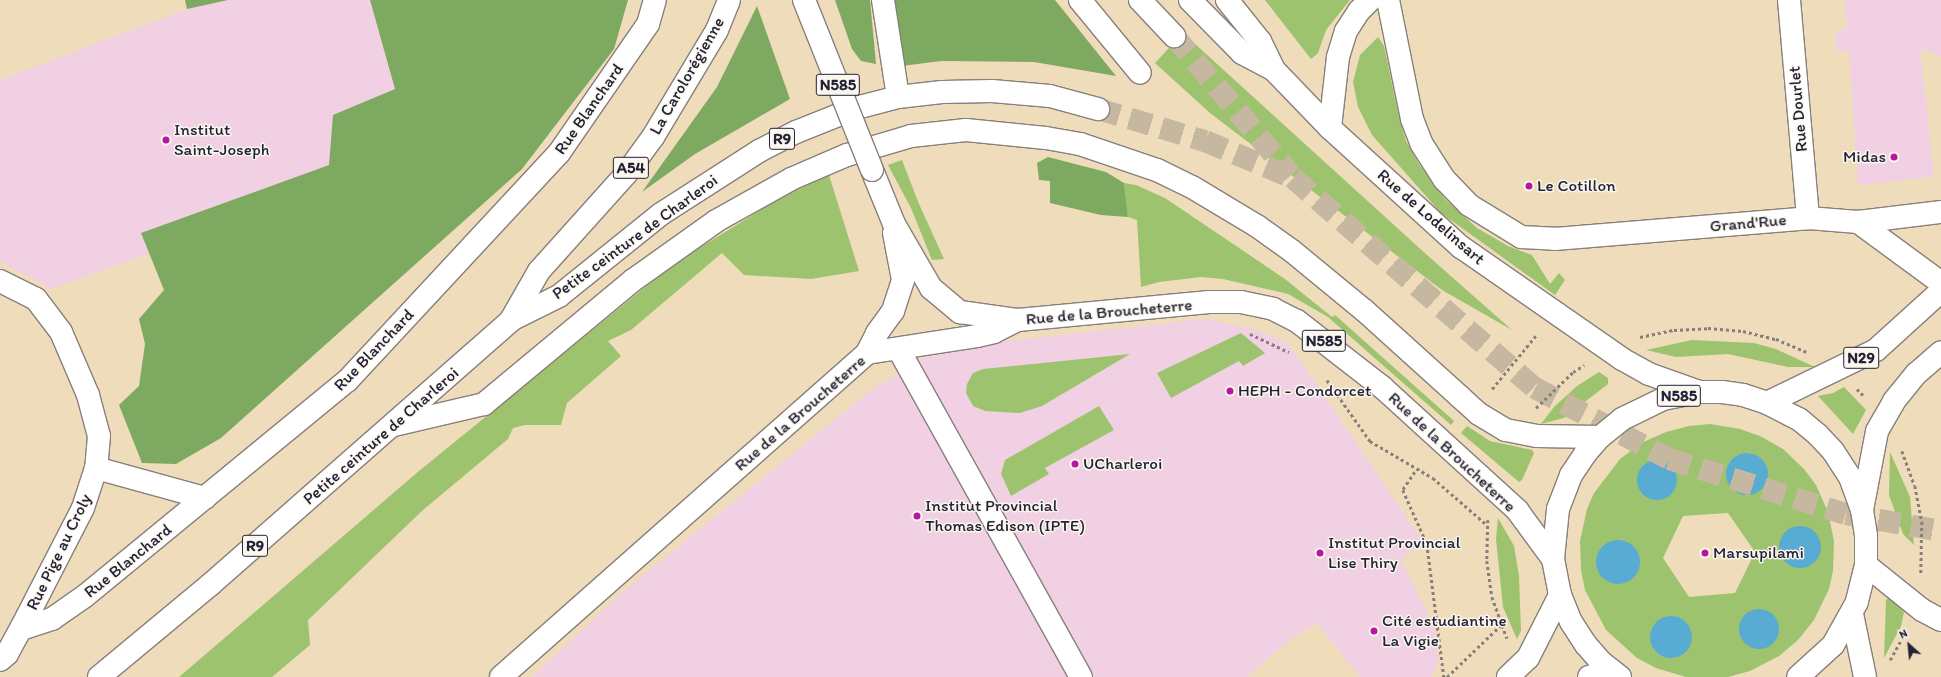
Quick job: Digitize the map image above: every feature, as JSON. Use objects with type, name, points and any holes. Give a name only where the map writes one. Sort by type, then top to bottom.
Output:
[{"type":"main road","name":"Rue Blanchard","points":[[21,629],[52,619],[85,596],[347,381],[559,153],[648,24],[655,0]]},
{"type":"main road","name":"La Carolorégienne","points":[[511,320],[539,270],[626,174],[653,137],[717,30],[729,0]]},
{"type":"main road","name":"N585","points":[[804,0],[894,224],[931,288],[960,312],[1018,320]]},
{"type":"main road","points":[[883,0],[898,97]]},
{"type":"main road","points":[[1080,0],[1140,73]]},
{"type":"main road","points":[[1140,0],[1174,36]]},
{"type":"main road","points":[[1190,0],[1242,53],[1274,70]]},
{"type":"main road","name":"Rue de Lodelinsart","points":[[1227,0],[1260,41],[1274,70],[1330,128],[1461,247],[1622,359],[1649,374],[1700,392]]},
{"type":"main road","points":[[1330,128],[1338,57],[1346,31],[1370,0]]},
{"type":"main road","name":"Grand'Rue","points":[[1388,0],[1412,119],[1422,143],[1444,179],[1469,205],[1500,226],[1521,237],[1555,239],[1808,218],[1858,222],[1941,212]]},
{"type":"main road","name":"Rue Dourlet","points":[[1789,0],[1808,218]]},
{"type":"main road","name":"Petite ceinture de Charleroi","points":[[107,671],[394,425],[511,320],[559,296],[661,214],[759,151],[796,132],[856,108],[898,97],[942,92],[992,91],[1050,96],[1098,109]]},
{"type":"main road","points":[[394,425],[484,404],[632,281],[716,220],[791,179],[847,155],[911,136],[966,130],[1046,138],[1080,144],[1157,170],[1192,187],[1257,226],[1292,251],[1365,311],[1479,414],[1506,430],[1537,436],[1600,436]]},
{"type":"main road","points":[[1858,222],[1941,283]]},
{"type":"main road","name":"N585","points":[[867,353],[877,333],[893,310],[903,280],[894,242],[894,224]]},
{"type":"main road","name":"Rue Pige au Croly","points":[[0,281],[36,299],[61,332],[88,394],[99,436],[96,468],[83,508],[21,629],[7,654],[0,660]]},
{"type":"main road","name":"N29","points":[[1767,403],[1837,372],[1876,350],[1941,291]]},
{"type":"main road","name":"Rue de la Broucheterre","points":[[500,677],[867,353],[898,350],[994,332],[1018,320],[1209,302],[1241,302],[1273,308],[1297,321],[1382,387],[1516,510],[1553,559]]},
{"type":"main road","points":[[898,350],[1081,677]]},
{"type":"main road","points":[[1862,510],[1877,431],[1894,401],[1916,374],[1941,352]]},
{"type":"main road","name":"N585","points":[[1615,673],[1586,645],[1571,622],[1560,595],[1553,559],[1558,509],[1571,475],[1600,436],[1622,419],[1663,399],[1700,392],[1743,395],[1767,403],[1798,419],[1833,451],[1850,477],[1862,510],[1866,536],[1866,564],[1852,614],[1834,645],[1798,677]]},
{"type":"main road","points":[[96,468],[205,498]]},
{"type":"main road","points":[[1866,564],[1915,604],[1941,620]]},
{"type":"main road","points":[[1508,677],[1528,658],[1560,595]]},
{"type":"main road","points":[[1852,614],[1865,677]]},
{"type":"main road","points":[[1589,677],[1615,673]]},
{"type":"path","points":[[1489,393],[1543,327]]},
{"type":"path","points":[[1242,330],[1296,355]]},
{"type":"path","points":[[1324,377],[1370,441],[1433,478],[1487,525]]},
{"type":"path","points":[[1884,420],[1902,452],[1915,486],[1922,522],[1923,558],[1915,604],[1906,630],[1886,667]]},
{"type":"path","points":[[1415,472],[1403,490],[1427,544],[1446,677]]},
{"type":"path","points":[[1446,677],[1501,625]]},
{"type":"shaded area","name":"Institut Saint-Joseph","points":[[228,0],[370,0],[395,90],[333,116],[330,165],[142,233],[150,253],[51,289],[0,261],[0,80],[187,9]]},
{"type":"shaded area","points":[[1845,0],[1941,0],[1941,56],[1920,49],[1934,177],[1858,185],[1849,51],[1837,51],[1835,31],[1847,29]]},
{"type":"shaded area","name":"UCharleroi","points":[[1204,319],[1254,329],[1289,344],[1422,540],[1401,560],[1436,630],[1438,664],[1431,677],[1360,677],[1317,623],[1291,639],[1247,677],[532,677],[626,589],[874,388],[927,356],[966,346]]},
{"type":"green space","points":[[185,0],[228,0],[187,9]]},
{"type":"green space","points":[[370,0],[628,0],[614,49],[522,169],[221,438],[176,464],[142,463],[119,405],[139,386],[145,344],[139,319],[164,290],[141,233],[329,165],[333,115],[395,89]]},
{"type":"green space","points":[[835,0],[870,0],[876,64],[861,61],[852,49]]},
{"type":"green space","points":[[894,0],[1055,0],[1116,76],[1034,62],[941,61],[902,66]]},
{"type":"green space","points":[[1265,0],[1350,0],[1326,30],[1318,53],[1311,59]]},
{"type":"green space","points":[[757,6],[790,99],[695,154],[642,192],[717,87]]},
{"type":"green space","points":[[1183,33],[1427,255],[1512,330],[1442,290],[1210,113],[1155,63]]},
{"type":"green space","points":[[1378,37],[1384,46],[1399,117],[1406,141],[1419,164],[1446,200],[1477,228],[1508,246],[1532,255],[1550,284],[1559,273],[1565,280],[1555,295],[1441,213],[1372,135],[1358,107],[1353,82],[1360,55]]},
{"type":"green space","points":[[1048,157],[1106,172],[1124,183],[1128,217],[1101,215],[1050,203],[1050,181],[1039,180],[1037,163]]},
{"type":"green space","points":[[902,160],[919,204],[944,259],[932,260],[911,208],[888,165]]},
{"type":"green space","points":[[829,175],[859,271],[811,279],[744,275],[722,253],[631,330],[608,341],[621,356],[567,403],[561,425],[525,425],[513,428],[508,439],[423,510],[308,620],[310,645],[272,677],[179,677],[419,471],[675,263],[780,198]]},
{"type":"green space","points":[[1124,183],[1136,185],[1165,198],[1285,279],[1332,317],[1335,315],[1454,421],[1451,425],[1328,317],[1288,294],[1223,279],[1201,277],[1159,282],[1141,287],[1137,220],[1128,217]]},
{"type":"green space","points":[[1241,333],[1265,353],[1243,366],[1239,361],[1171,398],[1157,373]]},
{"type":"green space","points":[[1692,340],[1754,343],[1776,349],[1815,367],[1788,367],[1728,354],[1676,357],[1646,350]]},
{"type":"green space","points":[[1130,354],[1042,406],[1020,413],[985,411],[973,406],[966,393],[967,384],[973,373],[983,369]]},
{"type":"green space","points":[[1599,372],[1608,378],[1608,384],[1564,418],[1541,424],[1554,407],[1577,386]]},
{"type":"green space","points":[[1844,387],[1866,410],[1853,434],[1818,396],[1833,393]]},
{"type":"green space","points":[[1099,406],[1114,430],[1045,468],[1049,474],[1011,496],[1001,474],[1005,460]]},
{"type":"green space","points":[[1710,424],[1740,429],[1760,436],[1783,449],[1804,469],[1816,485],[1828,512],[1834,541],[1833,571],[1829,589],[1814,620],[1798,640],[1779,656],[1750,671],[1728,677],[1686,677],[1656,668],[1637,658],[1606,630],[1585,590],[1581,570],[1580,541],[1587,509],[1594,493],[1620,459],[1641,443],[1666,432],[1689,426]],"holes":[[[1748,453],[1754,454],[1766,482],[1759,490],[1749,494],[1734,489],[1728,480],[1727,473],[1736,456]],[[1728,513],[1755,552],[1735,593],[1689,597],[1663,558],[1683,516]],[[1800,527],[1807,528],[1781,539],[1789,530]],[[1685,623],[1690,630],[1686,650],[1673,658],[1657,652],[1653,648]]]},
{"type":"green space","points":[[1467,426],[1490,441],[1532,450],[1534,453],[1522,480],[1519,482],[1461,433]]},
{"type":"green space","points":[[1890,452],[1910,497],[1914,545],[1903,534],[1889,495]]},
{"type":"green space","points":[[1498,518],[1514,546],[1519,576],[1521,631],[1517,639],[1503,607],[1496,539]]},
{"type":"green space","points":[[1889,597],[1904,612],[1901,626],[1884,658],[1886,600]]},
{"type":"water","points":[[1747,453],[1762,459],[1768,474],[1762,489],[1747,495],[1732,489],[1726,474],[1732,459]]},
{"type":"water","points":[[1661,460],[1668,463],[1674,469],[1677,480],[1676,488],[1668,497],[1661,500],[1653,500],[1646,497],[1638,488],[1637,476],[1640,469],[1649,461]]},
{"type":"water","points":[[1800,526],[1808,528],[1817,536],[1821,547],[1819,555],[1811,564],[1800,568],[1792,566],[1783,558],[1779,547],[1781,539],[1789,530]]},
{"type":"water","points":[[1618,540],[1630,544],[1636,550],[1640,562],[1636,574],[1630,580],[1618,584],[1606,580],[1600,574],[1596,562],[1600,550],[1606,544]]},
{"type":"water","points":[[1763,609],[1770,612],[1776,618],[1779,629],[1778,637],[1770,646],[1763,649],[1755,649],[1748,646],[1740,637],[1739,625],[1742,618],[1751,610]]},
{"type":"water","points":[[1671,616],[1686,622],[1692,637],[1686,652],[1671,658],[1656,652],[1650,637],[1656,622]]},
{"type":"tunnel","points":[[1174,36],[1291,175]]},
{"type":"tunnel","points":[[1098,109],[1205,141],[1293,178],[1535,388],[1669,459],[1846,514],[1941,531]]},
{"type":"place","name":"Institut Saint-Joseph","points":[[166,140]]},
{"type":"place","name":"Midas","points":[[1894,157]]},
{"type":"place","name":"Le Cotillon","points":[[1529,186]]},
{"type":"place","name":"HEPH - Condorcet","points":[[1230,391]]},
{"type":"place","name":"UCharleroi","points":[[1075,464]]},
{"type":"place","name":"Institut Provincial Thomas Edison (IPTE)","points":[[917,516]]},
{"type":"place","name":"Institut Provincial Lise Thiry","points":[[1320,553]]},
{"type":"place","name":"Marsupilami","points":[[1705,553]]},
{"type":"place","name":"Cité estudiantine La Vigie","points":[[1374,631]]}]
